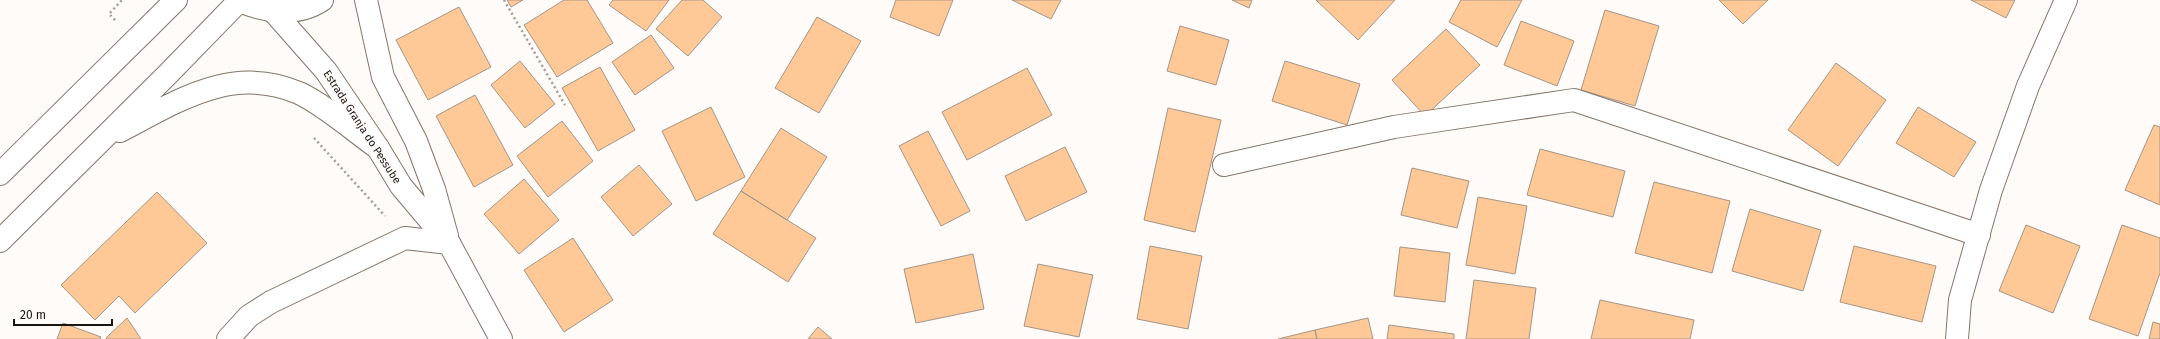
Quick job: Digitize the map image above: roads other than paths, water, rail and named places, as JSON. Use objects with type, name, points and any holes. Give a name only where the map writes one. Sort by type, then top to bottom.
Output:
[{"type":"main road","points":[[0,174],[176,0]]},
{"type":"main road","points":[[0,241],[100,142],[239,0],[259,9],[274,12],[297,10],[322,0]]},
{"type":"main road","name":"Estrada Granja do Pessube","points":[[366,0],[384,77],[416,140],[434,189],[449,243]]},
{"type":"main road","points":[[1957,339],[1960,300],[1992,190],[2028,86],[2066,0]]},
{"type":"main road","name":"Estrada Granja do Pessube","points":[[274,12],[326,71],[378,148],[401,186],[449,243],[501,339]]},
{"type":"main road","points":[[100,142],[189,95],[225,84],[254,82],[274,85],[299,94],[378,148]]},
{"type":"main road","points":[[1224,165],[1394,127],[1574,100],[1979,235]]},
{"type":"main road","points":[[228,339],[249,316],[271,302],[405,238],[449,243]]}]
